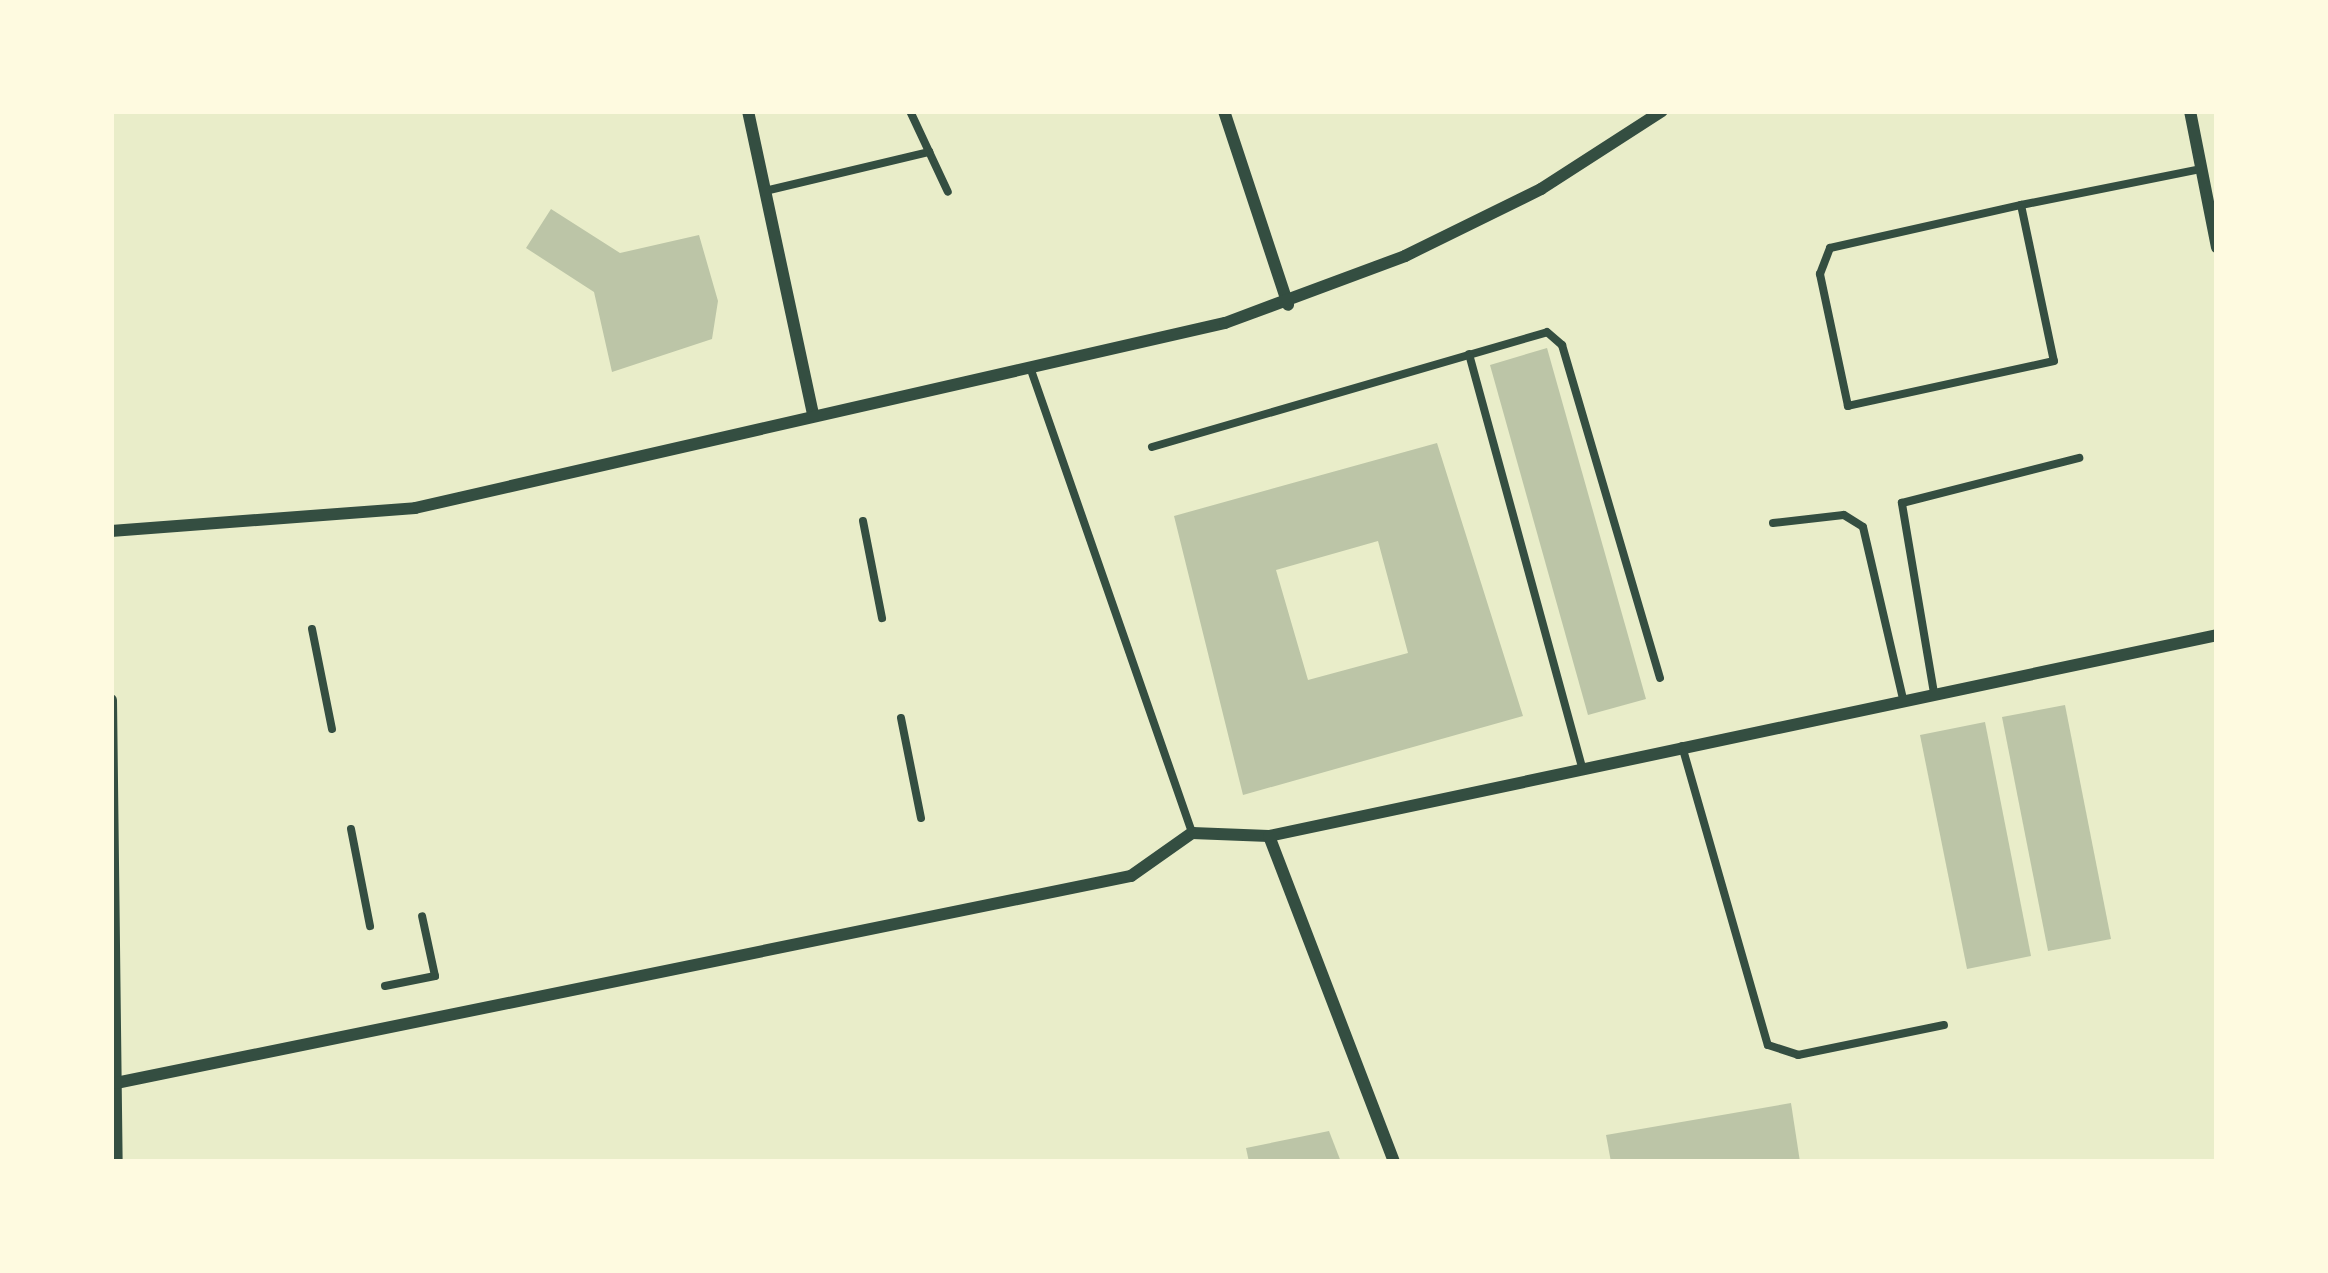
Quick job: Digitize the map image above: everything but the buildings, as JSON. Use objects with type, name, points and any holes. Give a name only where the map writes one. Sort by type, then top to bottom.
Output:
[{"type":"street","points":[[748,111],[813,416]]},
{"type":"street","points":[[1224,111],[1288,304]]},
{"type":"street","points":[[111,531],[379,514],[1031,370],[1288,304],[1541,189],[1662,111]]},
{"type":"street","points":[[2190,111],[2217,247]]},
{"type":"street","points":[[116,1083],[1131,876],[1192,833],[1269,836],[2217,635]]},
{"type":"street","points":[[111,700],[117,1162]]},
{"type":"street","points":[[1269,836],[1394,1162]]},
{"type":"lane","points":[[910,111],[948,192]]},
{"type":"lane","points":[[765,191],[929,152]]},
{"type":"lane","points":[[2021,205],[2050,365],[1851,407],[1820,274],[1830,248],[2021,205],[2201,169]]},
{"type":"lane","points":[[1152,447],[1538,332],[1562,346],[1660,677]]},
{"type":"lane","points":[[1469,354],[1582,767]]},
{"type":"lane","points":[[1031,370],[1192,833]]},
{"type":"lane","points":[[1934,693],[1902,503],[2079,458]]},
{"type":"lane","points":[[1773,524],[1844,515],[1863,527],[1903,699]]},
{"type":"lane","points":[[863,521],[882,618]]},
{"type":"lane","points":[[312,629],[332,729]]},
{"type":"lane","points":[[902,718],[921,818]]},
{"type":"lane","points":[[1682,745],[1768,1045],[1798,1055],[1944,1025]]},
{"type":"lane","points":[[351,829],[370,926]]},
{"type":"path","points":[[385,986],[435,976],[422,916]]}]
